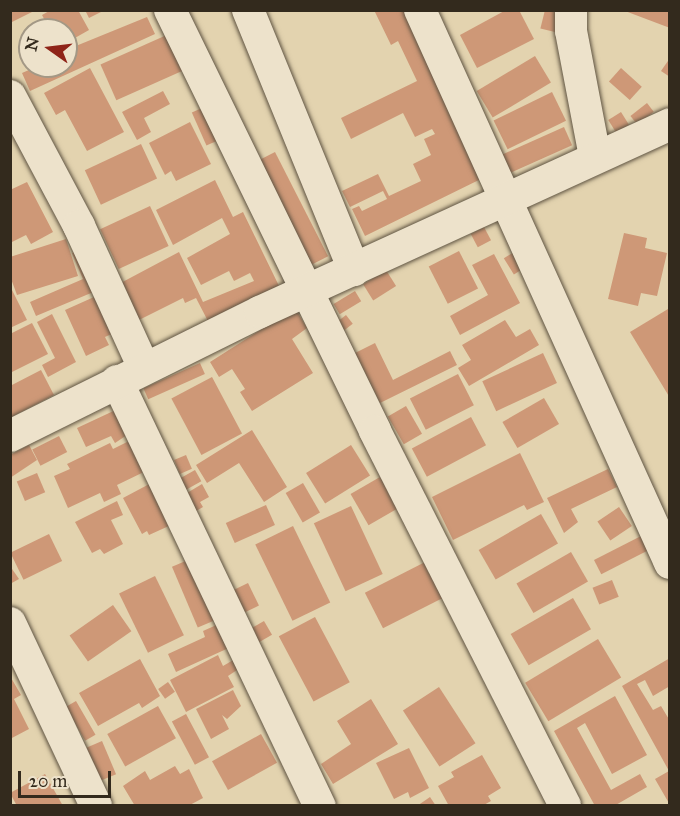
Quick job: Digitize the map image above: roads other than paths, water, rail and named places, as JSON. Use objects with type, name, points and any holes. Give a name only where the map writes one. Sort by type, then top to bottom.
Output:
[{"type":"street","points":[[170,10],[308,293],[565,806]]},
{"type":"street","points":[[248,10],[354,270]]},
{"type":"street","points":[[420,10],[669,563]]},
{"type":"street","points":[[571,10],[571,30],[595,157]]},
{"type":"street","points":[[10,96],[79,226],[131,375],[320,806]]},
{"type":"street","points":[[10,436],[131,375],[308,293],[505,197],[669,124]]},
{"type":"street","points":[[10,623],[96,806]]}]
